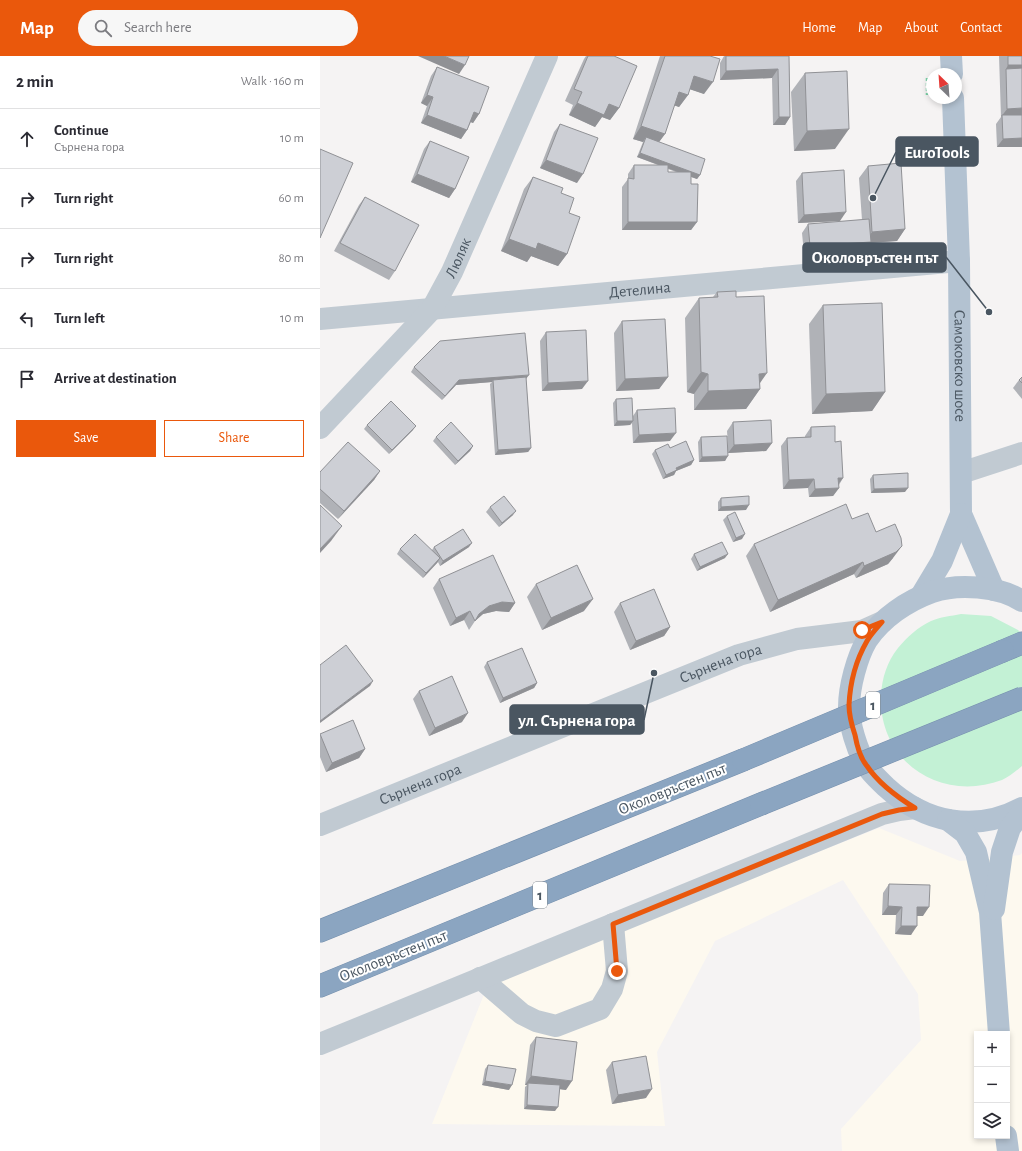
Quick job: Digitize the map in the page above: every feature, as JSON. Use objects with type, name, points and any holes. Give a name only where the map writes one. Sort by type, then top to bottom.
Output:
[{"type":"highway","name":"Околовръстен път","points":[[320,931],[742,760],[1022,643]]},
{"type":"highway","name":"Околовръстен път","points":[[320,986],[1022,698]]},
{"type":"main road","points":[[951,56],[952,68]]},
{"type":"main road","name":"Самоковско шосе","points":[[921,596],[942,561],[961,514],[959,261],[953,104]]},
{"type":"main road","name":"Самоковско шосе","points":[[961,514],[1013,596]]},
{"type":"main road","points":[[1013,596],[969,587],[943,588],[921,596],[898,609],[882,622],[867,640],[858,659],[849,706],[858,748],[866,765],[899,799],[915,808],[948,820],[978,822],[1008,815],[1022,808]]},
{"type":"main road","points":[[992,936],[1002,852],[1010,828],[1022,812]]},
{"type":"main road","points":[[948,820],[965,833],[976,852],[990,912],[999,1031]]},
{"type":"main road","points":[[1006,1139],[1008,1151]]},
{"type":"street","name":"Люляк","points":[[320,428],[432,309],[452,272],[547,56]]},
{"type":"street","name":"Детелина","points":[[320,319],[959,261]]},
{"type":"street","points":[[961,473],[1022,453]]},
{"type":"street","name":"Сърнена гора","points":[[320,825],[739,655],[797,639],[862,630],[882,622]]},
{"type":"street","points":[[320,1044],[882,814],[915,808]]},
{"type":"street","points":[[480,978],[522,1014],[536,1021],[556,1026],[593,1012],[600,1009],[612,989],[617,971],[613,924]]},
{"type":"shaded area","points":[[879,828],[960,861],[1020,855],[1022,853],[1022,1151],[842,1151],[841,1129],[921,1040],[918,994],[843,880],[715,941],[657,1052],[665,1126],[432,1124],[489,982]]},
{"type":"green space","points":[[961,614],[991,616],[1018,630],[1022,634],[1022,766],[1010,776],[1002,780],[979,786],[957,786],[936,781],[918,771],[902,757],[890,740],[883,719],[881,695],[883,682],[886,670],[894,653],[905,640],[926,623],[938,618]]},
{"type":"building","points":[[444,56],[469,56],[465,65]]},
{"type":"building","points":[[588,56],[614,56],[637,66],[619,108],[609,104],[604,115],[577,103],[582,92],[574,89]]},
{"type":"building","points":[[665,56],[710,56],[720,59],[713,82],[694,76],[688,95],[679,92],[665,134],[641,126]]},
{"type":"building","points":[[726,56],[789,56],[790,117],[779,117],[778,69],[726,71]]},
{"type":"building","points":[[1008,56],[1022,56],[1022,65],[1008,65]]},
{"type":"building","points":[[437,67],[489,87],[479,114],[474,112],[467,130],[427,115],[433,97],[427,95]]},
{"type":"building","points":[[1022,68],[1022,108],[1007,109],[1006,69]]},
{"type":"building","points":[[847,71],[849,129],[807,131],[805,73]]},
{"type":"building","points":[[1002,115],[1022,115],[1022,138],[1003,139]]},
{"type":"building","points":[[560,124],[598,138],[583,174],[546,160]]},
{"type":"building","points":[[646,137],[705,159],[700,175],[640,153]]},
{"type":"building","points":[[430,141],[469,157],[455,189],[417,174]]},
{"type":"building","points":[[320,149],[353,163],[320,238]]},
{"type":"building","points":[[901,163],[905,229],[872,232],[868,166]]},
{"type":"building","points":[[634,165],[668,165],[668,172],[691,172],[691,184],[698,184],[697,222],[628,222],[628,178],[634,179]]},
{"type":"building","points":[[844,170],[846,212],[804,215],[802,173]]},
{"type":"building","points":[[533,177],[563,188],[561,193],[574,198],[569,213],[580,217],[567,254],[538,243],[536,249],[509,239]]},
{"type":"building","points":[[365,197],[419,225],[395,271],[340,243]]},
{"type":"building","points":[[869,219],[871,242],[810,246],[808,224]]},
{"type":"building","points":[[736,291],[736,297],[764,296],[767,373],[759,374],[760,389],[708,391],[708,374],[701,372],[699,298],[718,297],[717,292]]},
{"type":"building","points":[[882,303],[885,392],[826,394],[823,305]]},
{"type":"building","points":[[665,319],[668,377],[625,379],[622,321]]},
{"type":"building","points":[[586,330],[588,381],[548,383],[546,332]]},
{"type":"building","points":[[525,333],[529,375],[459,380],[445,396],[414,367],[440,341]]},
{"type":"building","points":[[526,377],[531,448],[498,450],[493,380]]},
{"type":"building","points":[[632,398],[633,421],[617,421],[616,399]]},
{"type":"building","points":[[391,401],[416,426],[392,450],[367,425]]},
{"type":"building","points":[[675,408],[676,433],[639,435],[637,410]]},
{"type":"building","points":[[771,420],[772,443],[734,445],[733,422]]},
{"type":"building","points":[[451,422],[473,446],[458,461],[436,437]]},
{"type":"building","points":[[835,426],[835,442],[841,441],[843,478],[838,478],[839,488],[815,489],[814,479],[789,480],[787,438],[811,437],[811,427]]},
{"type":"building","points":[[727,436],[728,456],[702,457],[701,437]]},
{"type":"building","points":[[686,441],[694,460],[676,468],[677,470],[666,475],[655,450],[668,444],[670,448]]},
{"type":"building","points":[[348,442],[380,471],[344,511],[320,489],[320,472]]},
{"type":"building","points":[[908,473],[908,488],[874,489],[873,475]]},
{"type":"building","points":[[504,496],[516,511],[502,523],[490,507]]},
{"type":"building","points":[[749,496],[749,505],[721,507],[721,498]]},
{"type":"building","points":[[846,504],[852,519],[868,513],[876,532],[895,524],[901,538],[902,546],[896,552],[864,566],[863,562],[778,600],[754,544]]},
{"type":"building","points":[[320,505],[342,526],[320,549]]},
{"type":"building","points":[[735,512],[745,534],[736,538],[727,516]]},
{"type":"building","points":[[463,529],[472,543],[443,561],[434,547]]},
{"type":"building","points":[[415,534],[440,558],[426,573],[400,549]]},
{"type":"building","points":[[722,542],[728,554],[700,567],[694,554]]},
{"type":"building","points":[[493,555],[515,603],[502,602],[489,606],[479,614],[475,621],[470,611],[456,618],[439,579]]},
{"type":"building","points":[[577,565],[593,599],[551,618],[536,584]]},
{"type":"building","points":[[654,589],[670,627],[636,641],[620,603]]},
{"type":"building","points":[[346,645],[373,681],[320,721],[320,665]]},
{"type":"building","points":[[522,648],[537,683],[503,698],[487,662]]},
{"type":"building","points":[[452,676],[468,713],[435,728],[419,691]]},
{"type":"building","points":[[353,720],[365,749],[332,763],[320,734]]},
{"type":"building","points":[[889,884],[930,885],[929,907],[917,907],[917,926],[901,926],[902,907],[888,906]]},
{"type":"building","points":[[536,1037],[577,1042],[572,1081],[531,1076]]},
{"type":"building","points":[[646,1056],[652,1089],[618,1095],[612,1062]]},
{"type":"building","points":[[488,1065],[516,1069],[512,1085],[485,1081]]},
{"type":"building","points":[[528,1083],[560,1085],[558,1107],[527,1105]]},
{"type":"place","name":"EuroTools","points":[[873,198]]},
{"type":"place","name":"Околовръстен път","points":[[989,312]]},
{"type":"place","name":"ул. Сърнена гора","points":[[654,673]]},
{"type":"route","points":[[617,971],[613,924],[882,814],[915,808],[899,799],[878,779],[866,765],[858,748],[849,706],[852,685],[858,659],[867,640],[882,622],[862,630]]}]
